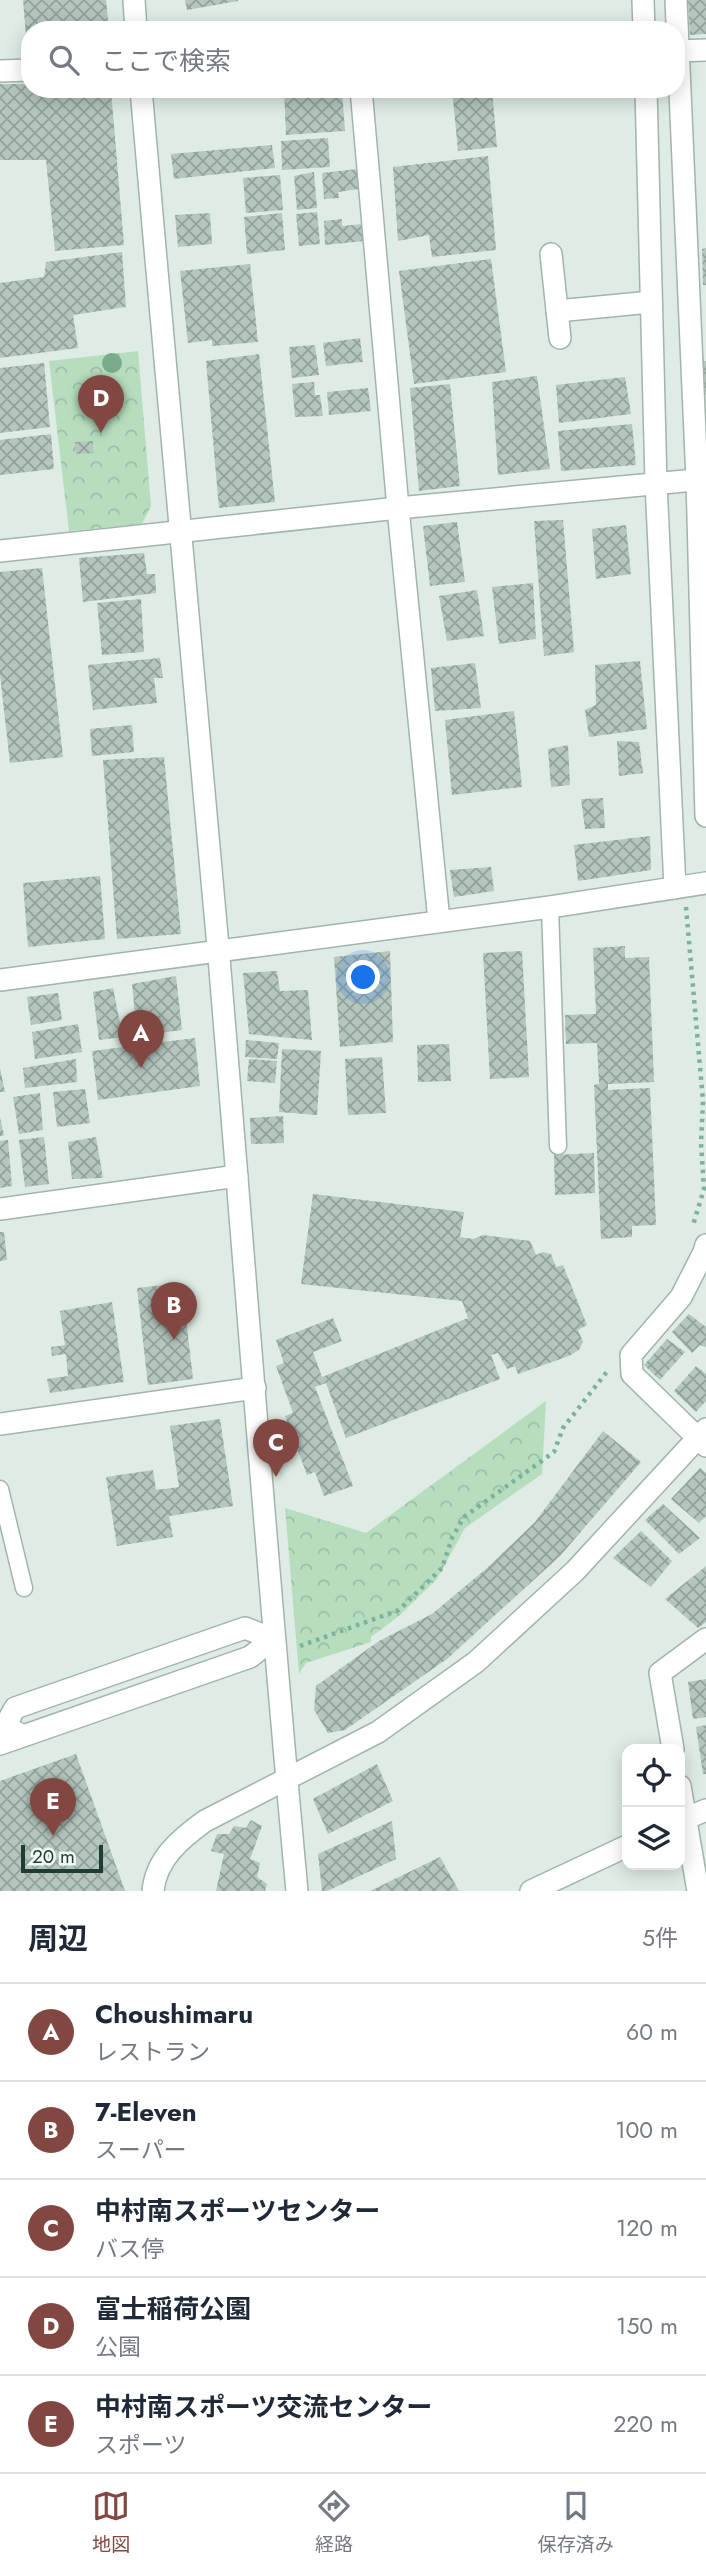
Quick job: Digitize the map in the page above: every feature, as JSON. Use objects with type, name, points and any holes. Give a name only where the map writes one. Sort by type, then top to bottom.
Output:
[{"type":"street","points":[[134,0],[135,21]]},
{"type":"street","points":[[643,0],[644,21]]},
{"type":"street","points":[[676,0],[676,21]]},
{"type":"street","points":[[685,51],[706,50]]},
{"type":"street","points":[[0,71],[21,70]]},
{"type":"street","points":[[142,98],[218,951],[273,1639],[297,1891]]},
{"type":"street","points":[[362,98],[398,508],[439,921]]},
{"type":"street","points":[[0,980],[689,886],[656,484],[646,98]]},
{"type":"street","points":[[680,98],[701,479],[706,816]]},
{"type":"street","points":[[551,254],[560,338]]},
{"type":"street","points":[[558,311],[651,302]]},
{"type":"street","points":[[0,551],[398,508],[701,479]]},
{"type":"street","points":[[0,1209],[237,1176]]},
{"type":"street","points":[[153,1891],[164,1860],[182,1838],[205,1821],[378,1732],[476,1662],[575,1571],[703,1438],[632,1374],[631,1355],[681,1297],[704,1252],[699,1238]]},
{"type":"street","points":[[0,1424],[255,1388]]},
{"type":"street","points":[[23,1736],[5,1726],[15,1708],[245,1628],[273,1639]]},
{"type":"street","points":[[0,1744],[250,1657],[273,1639]]},
{"type":"street","points":[[672,1744],[660,1673],[706,1639]]},
{"type":"street","points":[[685,1819],[706,1810]]},
{"type":"street","points":[[685,1829],[698,1891]]},
{"type":"street","points":[[531,1891],[622,1848]]},
{"type":"lane","points":[[550,907],[558,1146]]},
{"type":"lane","points":[[0,1489],[24,1588]]},
{"type":"path","points":[[689,886],[694,1007],[703,1101],[701,1143],[704,1189],[699,1238]]},
{"type":"path","points":[[273,1639],[294,1648],[399,1610],[442,1568],[452,1538],[464,1517],[554,1452],[563,1428],[617,1359]]},
{"type":"green space","points":[[138,351],[151,506],[142,524],[69,531],[49,361]]},
{"type":"green space","points":[[546,1401],[542,1474],[465,1528],[437,1579],[399,1616],[371,1637],[371,1642],[306,1663],[299,1674],[285,1508],[366,1533]]},
{"type":"building","points":[[23,0],[106,0],[108,21],[25,21]]},
{"type":"building","points":[[185,0],[238,0],[238,1],[187,10]]},
{"type":"building","points":[[688,0],[706,0],[706,34],[690,35]]},
{"type":"building","points":[[0,84],[21,84],[21,98],[112,98],[124,245],[55,251],[46,160],[0,160]]},
{"type":"building","points":[[284,98],[343,98],[345,131],[286,135]]},
{"type":"building","points":[[453,98],[493,98],[497,147],[458,151]]},
{"type":"building","points":[[328,138],[330,167],[282,170],[281,141]]},
{"type":"building","points":[[272,145],[275,168],[174,179],[171,154]]},
{"type":"building","points":[[488,156],[496,250],[432,257],[429,235],[398,241],[393,167]]},
{"type":"building","points":[[357,169],[359,189],[338,192],[339,198],[324,199],[322,173]]},
{"type":"building","points":[[314,172],[317,208],[297,210],[294,176]]},
{"type":"building","points":[[280,175],[283,210],[246,213],[243,178]]},
{"type":"building","points":[[317,212],[320,244],[299,246],[296,214]]},
{"type":"building","points":[[210,213],[212,244],[178,247],[175,215]]},
{"type":"building","points":[[282,213],[285,250],[247,254],[244,217]]},
{"type":"building","points":[[342,219],[342,226],[363,224],[364,241],[325,245],[324,221]]},
{"type":"building","points":[[706,248],[706,285],[703,285],[702,249]]},
{"type":"building","points":[[122,252],[126,307],[73,315],[78,348],[0,358],[0,283],[44,277],[46,262]]},
{"type":"building","points":[[491,259],[506,372],[414,384],[399,271]]},
{"type":"building","points":[[250,264],[258,342],[212,346],[212,340],[188,343],[180,271]]},
{"type":"building","points":[[360,338],[363,362],[326,366],[323,343]]},
{"type":"building","points":[[315,345],[319,375],[292,378],[289,347]]},
{"type":"building","points":[[259,354],[275,502],[219,508],[206,361]]},
{"type":"building","points":[[701,361],[706,361],[706,395],[704,395]]},
{"type":"building","points":[[44,363],[50,427],[0,433],[0,368]]},
{"type":"building","points":[[537,376],[550,469],[498,475],[492,382]]},
{"type":"building","points":[[625,377],[631,414],[559,423],[556,385]]},
{"type":"building","points":[[314,382],[315,395],[320,395],[323,416],[295,417],[292,384]]},
{"type":"building","points":[[450,384],[460,486],[419,491],[410,388]]},
{"type":"building","points":[[368,388],[371,411],[329,415],[327,392]]},
{"type":"building","points":[[632,424],[636,465],[561,471],[558,431]]},
{"type":"building","points":[[51,434],[54,469],[0,475],[0,440]]},
{"type":"building","points":[[93,441],[93,453],[76,454],[75,442]]},
{"type":"building","points":[[563,520],[574,652],[544,656],[534,521]]},
{"type":"building","points":[[457,522],[465,582],[430,586],[423,526]]},
{"type":"building","points":[[626,525],[631,574],[596,579],[592,529]]},
{"type":"building","points":[[144,553],[147,574],[155,574],[156,593],[83,602],[79,558]]},
{"type":"building","points":[[42,568],[63,757],[10,763],[0,675],[0,572]]},
{"type":"building","points":[[533,583],[536,639],[499,644],[492,587]]},
{"type":"building","points":[[477,590],[484,636],[447,641],[439,596]]},
{"type":"building","points":[[141,599],[144,652],[102,655],[97,603]]},
{"type":"building","points":[[160,658],[163,678],[154,678],[157,703],[93,710],[88,665]]},
{"type":"building","points":[[640,661],[647,729],[589,737],[585,710],[596,705],[595,665]]},
{"type":"building","points":[[475,663],[481,708],[435,711],[431,668]]},
{"type":"building","points":[[514,711],[522,787],[452,795],[445,720]]},
{"type":"building","points":[[132,725],[134,752],[92,756],[90,729]]},
{"type":"building","points":[[617,741],[639,742],[643,773],[619,776]]},
{"type":"building","points":[[568,745],[570,785],[551,787],[548,749]]},
{"type":"building","points":[[164,757],[181,934],[117,939],[103,760]]},
{"type":"building","points":[[603,798],[605,828],[585,829],[581,799]]},
{"type":"building","points":[[650,836],[651,870],[578,881],[574,845]]},
{"type":"building","points":[[491,867],[494,891],[454,897],[450,870]]},
{"type":"building","points":[[100,876],[105,939],[28,947],[23,883]]},
{"type":"building","points":[[625,946],[625,958],[649,957],[654,1082],[608,1084],[608,1090],[650,1088],[656,1225],[632,1226],[632,1237],[601,1239],[594,1085],[599,1084],[597,1043],[566,1044],[565,1015],[596,1014],[593,948]]},
{"type":"building","points":[[390,951],[393,1042],[340,1047],[334,957]]},
{"type":"building","points":[[522,951],[529,1077],[490,1079],[483,953]]},
{"type":"building","points":[[277,971],[280,991],[308,990],[312,1040],[249,1034],[243,973]]},
{"type":"building","points":[[176,976],[182,1030],[137,1036],[132,984]]},
{"type":"building","points":[[113,988],[123,1037],[99,1040],[93,992]]},
{"type":"building","points":[[58,993],[62,1020],[31,1025],[27,997]]},
{"type":"building","points":[[78,1024],[82,1052],[35,1059],[32,1032]]},
{"type":"building","points":[[195,1038],[200,1086],[98,1100],[92,1051]]},
{"type":"building","points":[[246,1040],[279,1043],[277,1059],[245,1057]]},
{"type":"building","points":[[449,1044],[451,1081],[418,1082],[417,1045]]},
{"type":"building","points":[[282,1049],[321,1051],[317,1115],[279,1112]]},
{"type":"building","points":[[382,1057],[386,1113],[348,1115],[345,1059]]},
{"type":"building","points":[[76,1059],[77,1082],[25,1088],[23,1068]]},
{"type":"building","points":[[249,1059],[277,1061],[275,1083],[247,1081]]},
{"type":"building","points":[[0,1068],[5,1092],[0,1092]]},
{"type":"building","points":[[85,1089],[90,1123],[57,1127],[53,1092]]},
{"type":"building","points":[[40,1093],[43,1130],[19,1134],[13,1097]]},
{"type":"building","points":[[283,1116],[284,1143],[251,1144],[250,1118]]},
{"type":"building","points":[[0,1118],[4,1135],[0,1136]]},
{"type":"building","points":[[44,1137],[49,1184],[25,1187],[19,1140]]},
{"type":"building","points":[[96,1137],[103,1178],[72,1179],[68,1142]]},
{"type":"building","points":[[8,1140],[12,1186],[0,1188],[0,1141]]},
{"type":"building","points":[[594,1153],[595,1193],[555,1195],[554,1155]]},
{"type":"building","points":[[313,1194],[464,1212],[460,1237],[473,1239],[483,1235],[530,1241],[536,1255],[543,1252],[551,1254],[556,1267],[563,1265],[587,1325],[578,1330],[583,1342],[579,1350],[518,1374],[515,1366],[507,1369],[498,1353],[491,1355],[500,1379],[346,1438],[326,1383],[315,1387],[353,1486],[324,1496],[315,1472],[307,1475],[285,1416],[293,1413],[276,1366],[284,1363],[276,1340],[333,1318],[342,1341],[313,1352],[322,1377],[468,1318],[462,1301],[301,1284]]},
{"type":"building","points":[[0,1232],[4,1232],[7,1260],[0,1261]]},
{"type":"building","points":[[182,1283],[193,1379],[148,1385],[137,1288]]},
{"type":"building","points":[[112,1302],[124,1382],[50,1393],[47,1379],[68,1376],[66,1354],[52,1356],[51,1347],[65,1345],[60,1311]]},
{"type":"building","points":[[689,1314],[706,1327],[706,1347],[700,1345],[692,1353],[672,1332]]},
{"type":"building","points":[[667,1339],[685,1352],[660,1380],[644,1365]]},
{"type":"building","points":[[696,1366],[706,1374],[706,1401],[696,1412],[674,1391]]},
{"type":"building","points":[[220,1419],[233,1506],[169,1516],[173,1537],[117,1546],[106,1477],[153,1470],[156,1490],[179,1487],[170,1426]]},
{"type":"building","points":[[603,1431],[641,1462],[560,1556],[447,1659],[345,1730],[328,1733],[314,1710],[316,1686],[379,1641],[432,1614],[487,1568],[535,1522]]},
{"type":"building","points":[[700,1468],[706,1473],[706,1516],[699,1523],[671,1499]]},
{"type":"building","points":[[663,1504],[700,1538],[679,1554],[645,1520]]},
{"type":"building","points":[[641,1531],[672,1561],[651,1587],[613,1558]]},
{"type":"building","points":[[706,1566],[706,1622],[698,1628],[665,1599]]},
{"type":"building","points":[[706,1679],[706,1717],[693,1719],[688,1682]]},
{"type":"building","points":[[706,1725],[706,1774],[703,1774],[696,1727]]},
{"type":"building","points":[[76,1754],[125,1891],[0,1891],[0,1781]]},
{"type":"building","points":[[377,1764],[393,1801],[328,1834],[313,1799]]},
{"type":"building","points":[[251,1820],[262,1826],[250,1859],[260,1863],[257,1877],[267,1884],[265,1891],[216,1891],[224,1854],[211,1851],[217,1834],[229,1834],[234,1826],[246,1828]]},
{"type":"building","points":[[392,1821],[396,1859],[322,1891],[318,1854]]},
{"type":"building","points":[[440,1857],[459,1891],[370,1891]]},
{"type":"place","name":"富士稲荷公園","points":[[101,433]]},
{"type":"place","name":"Choushimaru","points":[[141,1068]]},
{"type":"place","name":"7-Eleven","points":[[174,1340]]},
{"type":"place","name":"中村南スポーツセンター","points":[[276,1477]]},
{"type":"place","name":"中村南スポーツ交流センター","points":[[53,1836]]}]
